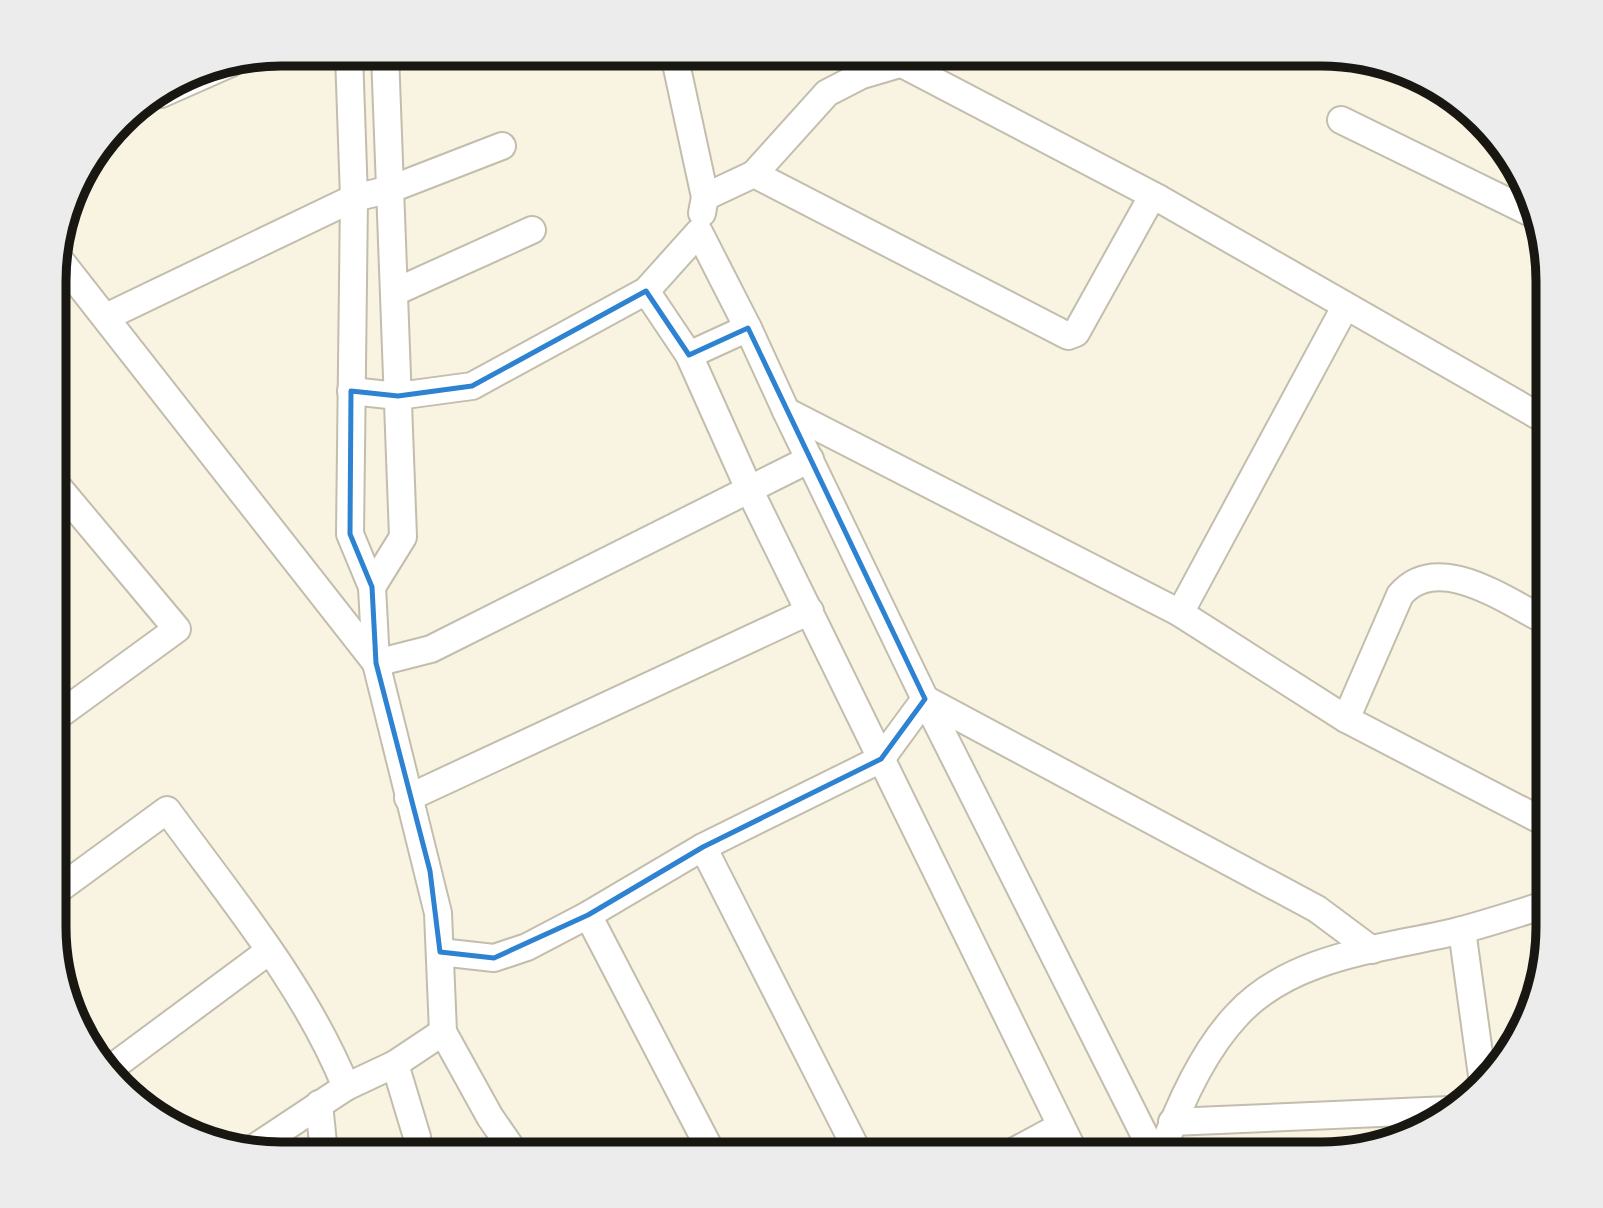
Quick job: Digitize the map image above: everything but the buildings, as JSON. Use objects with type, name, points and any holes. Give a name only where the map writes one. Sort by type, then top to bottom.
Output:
[{"type":"street","points":[[349,67],[354,198],[350,534],[372,587],[376,663],[408,798],[430,871],[438,913],[443,1032],[490,1117],[507,1141]]},
{"type":"street","points":[[372,587],[403,537],[385,67]]},
{"type":"street","points":[[351,391],[398,396],[472,386],[646,291],[699,232],[705,197],[677,67]]},
{"type":"street","points":[[705,197],[754,174],[827,93],[877,67]]},
{"type":"street","points":[[911,67],[1158,198],[1536,415]]},
{"type":"street","points":[[1340,120],[1524,210]]},
{"type":"street","points":[[106,317],[354,198],[391,188],[502,146]]},
{"type":"street","points":[[754,174],[1068,336],[1076,333],[1150,200],[1158,198]]},
{"type":"street","points":[[395,292],[532,230]]},
{"type":"street","points":[[699,232],[748,328],[925,699],[1148,1142]]},
{"type":"street","points":[[67,269],[376,663]]},
{"type":"street","points":[[646,291],[689,355],[750,489],[1069,1142]]},
{"type":"street","points":[[1180,613],[1345,307]]},
{"type":"street","points":[[689,355],[748,328]]},
{"type":"street","points":[[786,411],[1180,613],[1346,719],[1536,818]]},
{"type":"street","points":[[376,663],[431,649],[810,459]]},
{"type":"street","points":[[67,498],[177,629],[67,709]]},
{"type":"street","points":[[1346,719],[1401,595],[1410,584],[1427,576],[1450,576],[1536,616]]},
{"type":"street","points":[[408,798],[810,611]]},
{"type":"street","points":[[440,952],[494,958],[527,947],[588,915],[703,847],[881,759],[925,699]]},
{"type":"street","points":[[925,699],[1306,903],[1372,950]]},
{"type":"street","points":[[67,883],[167,810],[269,950],[328,1042],[346,1087]]},
{"type":"street","points":[[703,847],[853,1142]]},
{"type":"street","points":[[1165,1142],[1193,1078],[1236,1015],[1265,992],[1323,961],[1462,930],[1536,908]]},
{"type":"street","points":[[588,915],[706,1141]]},
{"type":"street","points":[[1462,930],[1481,1070]]},
{"type":"street","points":[[117,1064],[269,950]]},
{"type":"street","points":[[265,1141],[346,1087],[395,1065],[443,1032]]},
{"type":"street","points":[[395,1065],[417,1141]]},
{"type":"street","points":[[319,1104],[323,1141]]},
{"type":"street","points":[[1172,1122],[1431,1111]]},
{"type":"street","points":[[1032,1142],[1062,1126]]},
{"type":"highlighted area","points":[[646,291],[689,355],[748,328],[925,699],[881,759],[703,847],[588,915],[494,958],[440,952],[430,871],[376,663],[372,587],[350,534],[351,391],[398,396],[472,386]]}]
